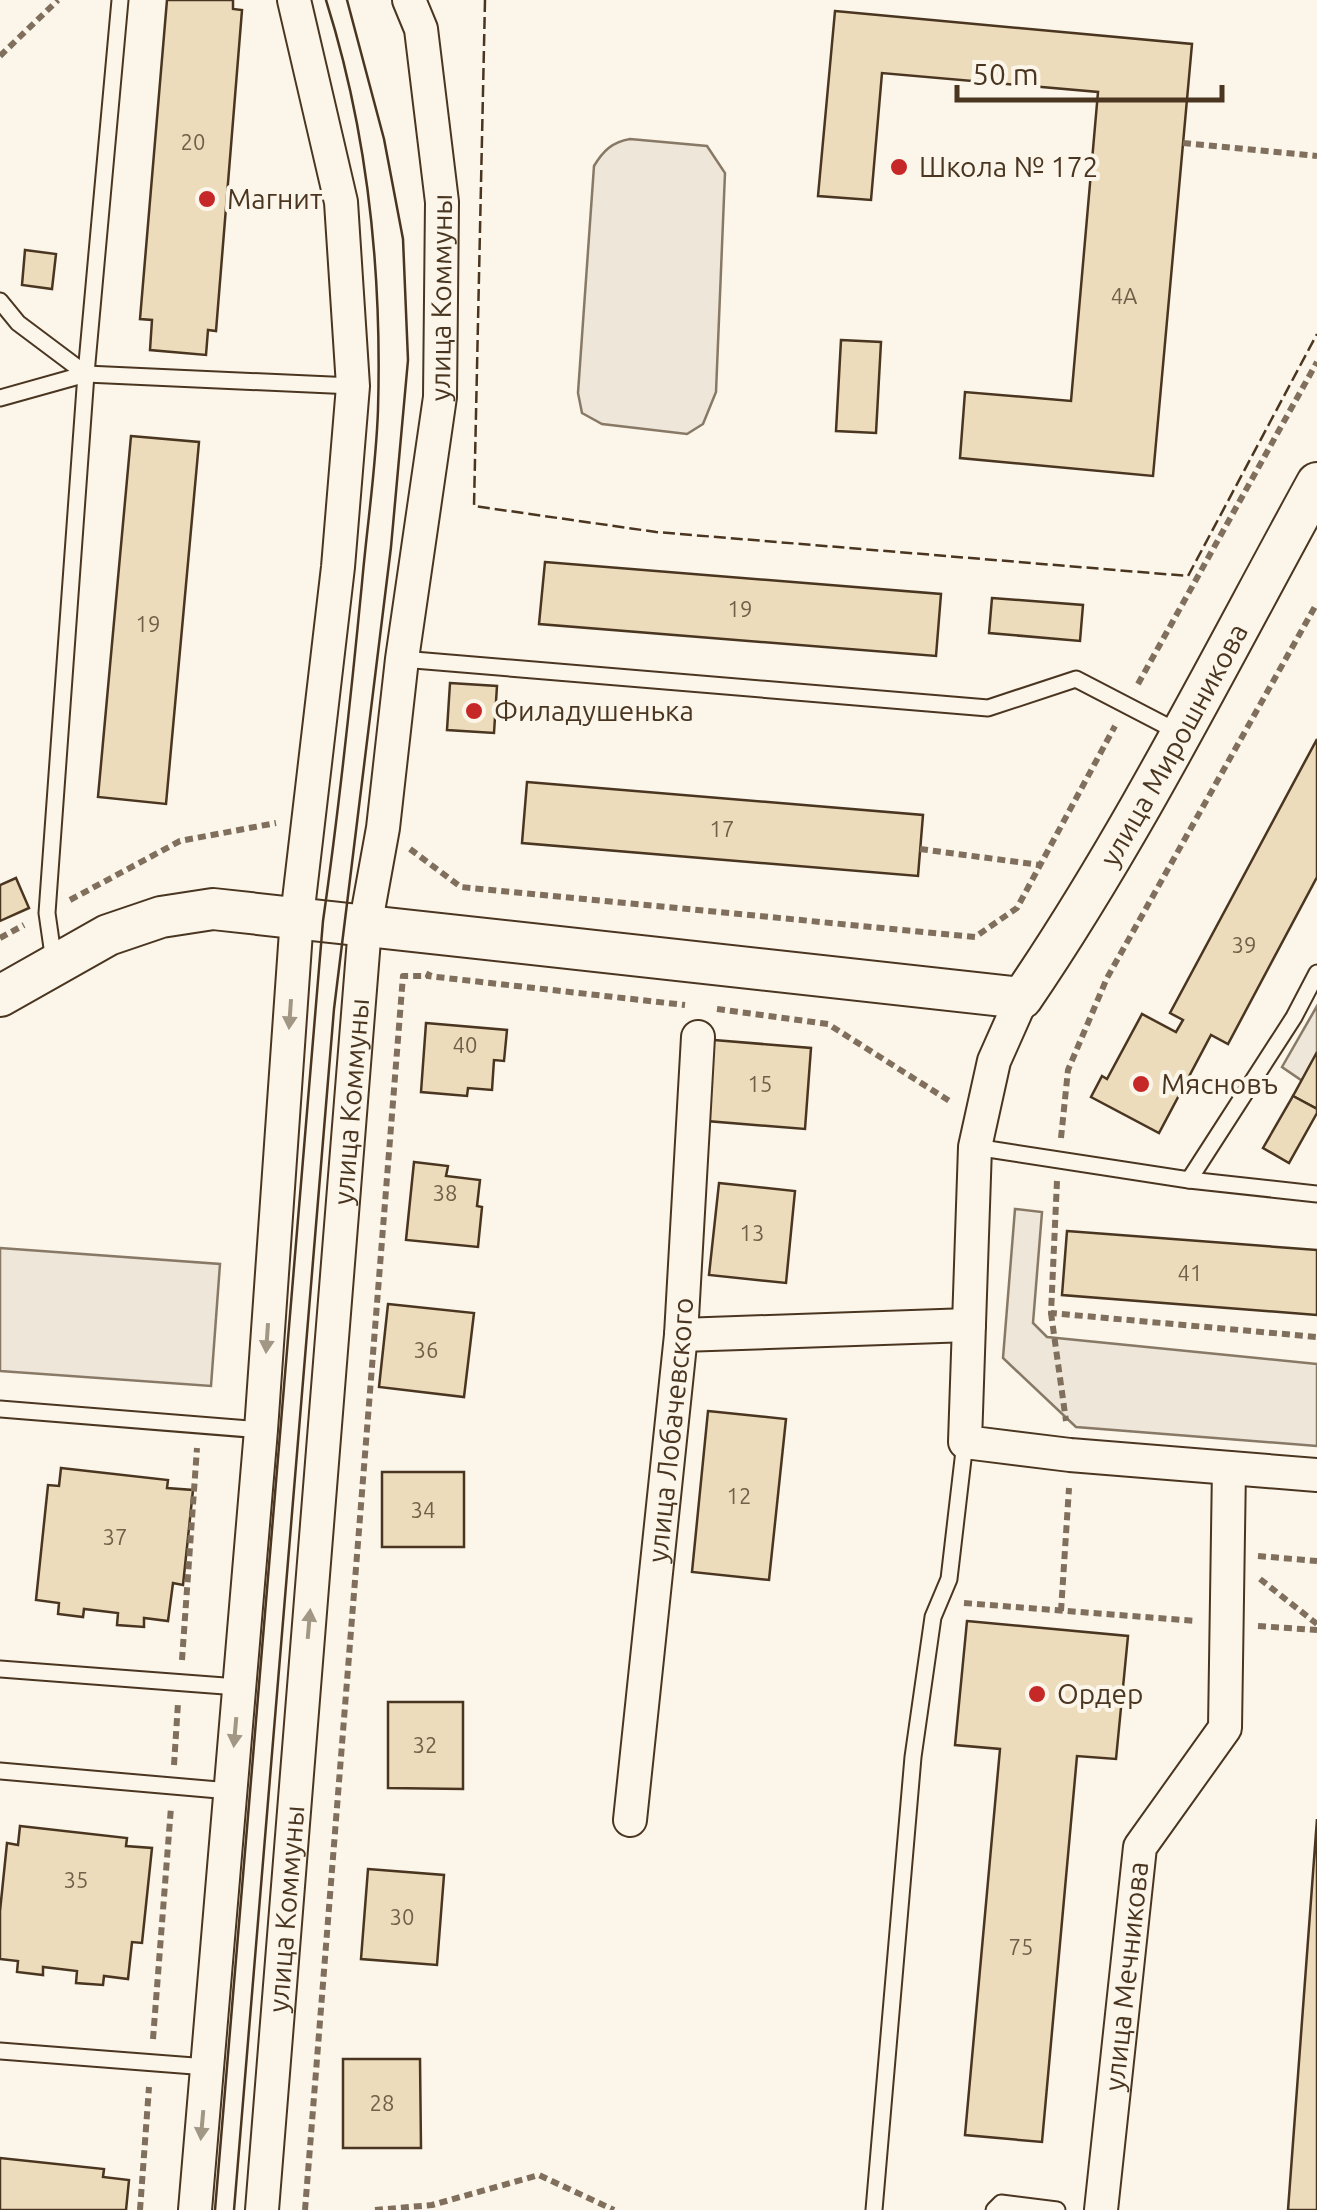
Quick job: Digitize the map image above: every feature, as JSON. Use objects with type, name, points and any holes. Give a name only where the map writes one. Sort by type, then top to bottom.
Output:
[{"type":"street","points":[[195,2210],[238,1688],[310,919],[311,817],[353,386],[340,202],[294,0]]},
{"type":"street","name":"улица Коммуны","points":[[262,2210],[365,927],[383,828],[402,659],[440,397],[442,202],[421,29],[409,0]]},
{"type":"street","name":"улица Мирошникова","points":[[1022,998],[1062,939],[1180,733],[1317,483]]},
{"type":"street","points":[[0,996],[108,935],[162,916],[213,909],[1022,998],[994,1060],[975,1147],[966,1442],[1317,1476]]},
{"type":"street","name":"улица Лобачевского","points":[[630,1820],[681,1335],[698,1037]]},
{"type":"street","points":[[681,1335],[969,1325]]},
{"type":"street","name":"улица Мечникова","points":[[1101,2210],[1140,1847],[1226,1728],[1230,1468]]},
{"type":"lane","points":[[55,964],[47,913],[86,374],[120,0]]},
{"type":"lane","points":[[0,301],[18,323],[86,374]]},
{"type":"lane","points":[[0,398],[86,374],[353,386]]},
{"type":"lane","points":[[402,659],[988,708],[1076,679],[1180,733]]},
{"type":"lane","points":[[1189,1180],[1294,1016],[1317,973]]},
{"type":"lane","points":[[975,1147],[1189,1180],[1317,1194]]},
{"type":"lane","points":[[0,1410],[261,1430]]},
{"type":"lane","points":[[874,2210],[912,1758],[933,1617],[949,1578],[966,1442]]},
{"type":"lane","points":[[0,1669],[238,1688]]},
{"type":"lane","points":[[0,1772],[230,1790]]},
{"type":"lane","points":[[0,2051],[208,2067]]},
{"type":"lane","points":[[994,2210],[1002,2203],[1057,2210]]},
{"type":"path","points":[[0,56],[58,0]]},
{"type":"path","points":[[1183,143],[1317,156]]},
{"type":"path","points":[[383,828],[461,886],[975,937],[1017,908],[1317,362]]},
{"type":"path","points":[[1062,1611],[1070,1455],[1051,1314],[1058,1161],[1068,1070],[1107,978],[1317,602]]},
{"type":"path","points":[[0,938],[180,841],[311,817]]},
{"type":"path","points":[[920,849],[1040,865]]},
{"type":"path","points":[[304,2210],[403,976],[428,976]]},
{"type":"path","points":[[1051,1314],[1317,1337]]},
{"type":"path","points":[[140,2210],[199,1424]]},
{"type":"path","points":[[1227,1554],[1317,1560]]},
{"type":"path","points":[[1227,1554],[1317,1627]]},
{"type":"path","points":[[940,1602],[1317,1627]]},
{"type":"path","points":[[375,2210],[432,2205],[539,2175],[614,2210]]},
{"type":"shaded area","points":[[630,139],[707,146],[725,173],[716,392],[703,424],[687,434],[602,424],[582,413],[578,393],[594,166],[609,148]]},
{"type":"shaded area","points":[[1317,1006],[1317,1091],[1282,1067]]},
{"type":"shaded area","points":[[1015,1209],[1042,1212],[1033,1323],[1047,1337],[1317,1364],[1317,1446],[1076,1427],[1003,1358]]},
{"type":"shaded area","points":[[0,1248],[220,1264],[211,1386],[0,1371]]},
{"type":"building","points":[[167,0],[233,0],[233,9],[242,10],[216,331],[208,330],[206,355],[150,350],[152,320],[140,319]]},
{"type":"building","points":[[835,11],[1192,44],[1153,476],[960,458],[965,392],[1071,401],[1098,92],[882,73],[871,200],[818,196]]},
{"type":"building","points":[[25,250],[56,254],[52,289],[22,285]]},
{"type":"building","points":[[841,340],[881,342],[876,433],[836,431]]},
{"type":"building","points":[[131,436],[199,442],[166,804],[98,797]]},
{"type":"building","points":[[545,562],[941,594],[936,656],[539,624]]},
{"type":"building","points":[[992,598],[1083,605],[1080,641],[989,633]]},
{"type":"building","points":[[450,683],[497,686],[494,733],[447,730]]},
{"type":"building","points":[[1317,739],[1317,877],[1228,1044],[1211,1035],[1159,1133],[1091,1097],[1102,1076],[1107,1079],[1142,1014],[1176,1032],[1183,1020],[1170,1013]]},
{"type":"building","points":[[527,782],[923,815],[918,876],[522,843]]},
{"type":"building","points":[[16,878],[29,908],[0,921],[0,885]]},
{"type":"building","points":[[426,1023],[507,1030],[504,1061],[494,1060],[492,1090],[468,1088],[467,1096],[421,1092]]},
{"type":"building","points":[[714,1040],[811,1048],[805,1129],[707,1121]]},
{"type":"building","points":[[1317,1052],[1317,1109],[1293,1096]]},
{"type":"building","points":[[1293,1096],[1317,1109],[1317,1113],[1289,1163],[1263,1148]]},
{"type":"building","points":[[414,1162],[448,1166],[446,1176],[480,1180],[478,1247],[406,1240]]},
{"type":"building","points":[[719,1183],[795,1191],[786,1283],[709,1275]]},
{"type":"building","points":[[1067,1231],[1317,1250],[1317,1315],[1062,1295]]},
{"type":"building","points":[[388,1304],[474,1313],[464,1397],[379,1387]]},
{"type":"building","points":[[708,1411],[786,1419],[769,1580],[692,1572]]},
{"type":"building","points":[[61,1468],[168,1480],[167,1488],[193,1490],[183,1585],[173,1583],[168,1621],[144,1618],[144,1627],[117,1625],[118,1613],[84,1609],[83,1617],[58,1614],[59,1603],[36,1600],[48,1485],[59,1486]]},
{"type":"building","points":[[382,1472],[464,1472],[464,1547],[382,1547]]},
{"type":"building","points":[[967,1621],[1128,1636],[1116,1759],[1077,1756],[1042,2142],[965,2135],[1000,1749],[955,1745]]},
{"type":"building","points":[[388,1702],[463,1702],[463,1789],[388,1788]]},
{"type":"building","points":[[1317,1819],[1317,2210],[1288,2210]]},
{"type":"building","points":[[20,1826],[127,1838],[126,1846],[152,1848],[142,1943],[132,1942],[128,1979],[104,1976],[103,1985],[76,1983],[77,1971],[43,1967],[43,1975],[17,1972],[18,1961],[0,1959],[7,1843],[18,1845]]},
{"type":"building","points":[[368,1869],[444,1875],[437,1965],[361,1959]]},
{"type":"building","points":[[343,2059],[420,2059],[421,2148],[343,2148]]},
{"type":"building","points":[[0,2158],[104,2169],[103,2177],[129,2180],[126,2210],[0,2210]]},
{"type":"tram line","points":[[215,2210],[323,921],[377,432],[379,358],[369,203],[352,101],[326,0]]},
{"type":"tram line","points":[[234,2210],[334,1009],[391,547],[408,360],[403,239],[384,139],[347,0]]},
{"type":"fence","points":[[485,0],[474,506],[656,532],[1188,576],[1317,334]]},
{"type":"place","name":"Школа № 172","points":[[899,167]]},
{"type":"place","name":"Магнит","points":[[207,199]]},
{"type":"place","name":"Филадушенька","points":[[474,711]]},
{"type":"place","name":"Мясновъ","points":[[1141,1084]]},
{"type":"place","name":"Ордер","points":[[1037,1694]]}]
